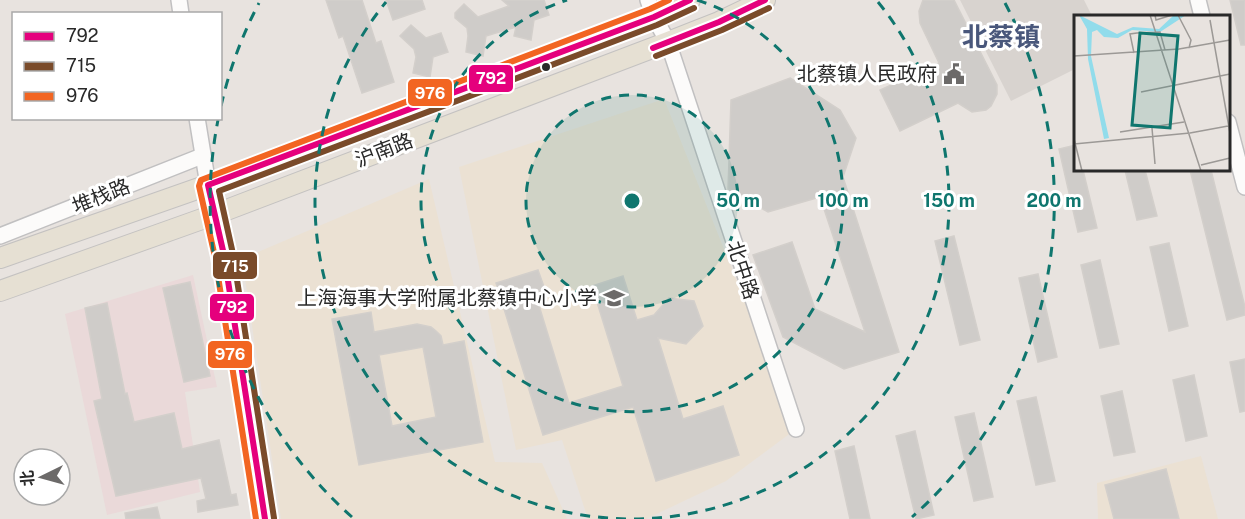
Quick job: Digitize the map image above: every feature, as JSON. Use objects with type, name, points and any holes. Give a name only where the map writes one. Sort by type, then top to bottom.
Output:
[{"type":"main road","name":"沪南路","points":[[0,258],[208,185],[658,7],[690,0]]},
{"type":"main road","name":"沪南路","points":[[0,291],[216,214],[668,42],[719,22],[765,0]]},
{"type":"street","points":[[1198,0],[1202,15]]},
{"type":"street","name":"北中路","points":[[658,7],[796,429]]},
{"type":"street","points":[[197,120],[202,156],[224,255],[265,519]]},
{"type":"street","points":[[1230,130],[1245,187]]},
{"type":"street","name":"堆栈路","points":[[0,236],[202,156]]},
{"type":"shaded area","points":[[960,0],[1084,0],[1092,15],[1074,15],[1074,70],[1011,101]]},
{"type":"shaded area","name":"上海海事大学附属北蔡镇中心小学","points":[[664,99],[796,429],[726,481],[646,519],[588,519],[562,440],[516,450],[459,167]]},
{"type":"shaded area","points":[[429,179],[495,462],[542,463],[567,519],[281,519],[242,259]]},
{"type":"shaded area","points":[[193,275],[217,387],[185,392],[200,492],[107,515],[65,314]]},
{"type":"shaded area","points":[[1201,456],[1218,519],[1098,519],[1097,483]]},
{"type":"building","points":[[326,0],[362,0],[376,43],[381,41],[394,82],[362,93],[343,36],[339,38]]},
{"type":"building","points":[[386,0],[422,0],[425,9],[393,20]]},
{"type":"building","points":[[502,0],[544,0],[549,15],[534,20],[531,40],[514,36],[516,27],[486,36],[483,56],[466,52],[467,28],[455,18],[455,13],[464,4],[478,17],[509,6]]},
{"type":"building","name":"北蔡镇人民政府","points":[[923,0],[954,0],[997,85],[997,94],[991,106],[986,110],[972,112],[958,103],[900,131],[880,90],[939,63],[920,23],[919,11]]},
{"type":"building","points":[[1230,0],[1245,0],[1245,45],[1241,45]]},
{"type":"building","points":[[411,25],[426,38],[441,33],[448,52],[433,57],[430,77],[413,73],[416,57],[414,49],[400,36]]},
{"type":"building","points":[[790,78],[840,110],[856,138],[843,177],[899,352],[844,369],[783,337],[753,255],[792,242],[815,309],[865,332],[820,197],[768,212],[728,189],[731,100]]},
{"type":"building","points":[[1074,145],[1074,171],[1083,171],[1097,228],[1078,232],[1059,149]]},
{"type":"building","points":[[1125,171],[1145,171],[1157,216],[1137,220]]},
{"type":"building","points":[[1190,171],[1211,171],[1245,307],[1245,315],[1227,320]]},
{"type":"building","points":[[954,236],[980,340],[960,345],[935,241]]},
{"type":"building","points":[[1169,243],[1188,326],[1169,331],[1150,247]]},
{"type":"building","points":[[1100,260],[1119,344],[1100,348],[1081,265]]},
{"type":"building","points":[[538,270],[547,295],[537,299],[569,403],[623,386],[592,286],[623,276],[637,320],[654,315],[669,298],[694,301],[703,326],[686,344],[658,338],[683,419],[723,406],[739,455],[656,481],[633,407],[543,435],[496,283]]},
{"type":"building","points":[[1038,274],[1057,357],[1038,362],[1019,278]]},
{"type":"building","points":[[190,282],[210,376],[184,382],[163,288]]},
{"type":"building","points":[[107,303],[125,394],[127,393],[134,422],[174,413],[182,449],[219,440],[231,495],[236,494],[238,505],[198,512],[197,501],[206,499],[201,478],[116,496],[94,401],[102,399],[85,308]]},
{"type":"building","points":[[371,312],[374,332],[417,324],[431,327],[436,331],[441,336],[443,345],[464,341],[483,442],[359,465],[332,319]],"holes":[[[423,347],[436,417],[392,426],[379,355]]]},
{"type":"building","points":[[1245,359],[1245,411],[1240,412],[1230,362]]},
{"type":"building","points":[[1194,375],[1207,436],[1186,441],[1173,380]]},
{"type":"building","points":[[1122,391],[1135,452],[1114,456],[1101,396]]},
{"type":"building","points":[[1036,397],[1055,481],[1036,485],[1017,401]]},
{"type":"building","points":[[974,413],[993,497],[974,501],[955,417]]},
{"type":"building","points":[[915,431],[934,515],[916,519],[896,436]]},
{"type":"building","points":[[854,446],[870,519],[850,519],[835,451]]},
{"type":"building","points":[[1166,469],[1179,519],[1114,519],[1105,485]]},
{"type":"building","points":[[157,507],[160,519],[126,519],[125,513]]},
{"type":"transit line","name":"976","points":[[256,519],[215,257],[199,186],[201,180],[669,0]]},
{"type":"transit line","name":"792","points":[[265,519],[224,255],[208,185],[654,17],[690,0]]},
{"type":"transit line","name":"792","points":[[653,48],[719,22],[765,0]]},
{"type":"transit line","name":"715","points":[[274,518],[233,254],[219,191],[657,25],[694,8]]},
{"type":"transit line","name":"715","points":[[656,56],[722,30],[769,8]]},
{"type":"place","name":"北蔡镇人民政府","points":[[954,74]]},
{"type":"place","name":"上海海事大学附属北蔡镇中心小学","points":[[614,298]]},
{"type":"district","name":"北蔡镇","points":[[1001,37]]}]
